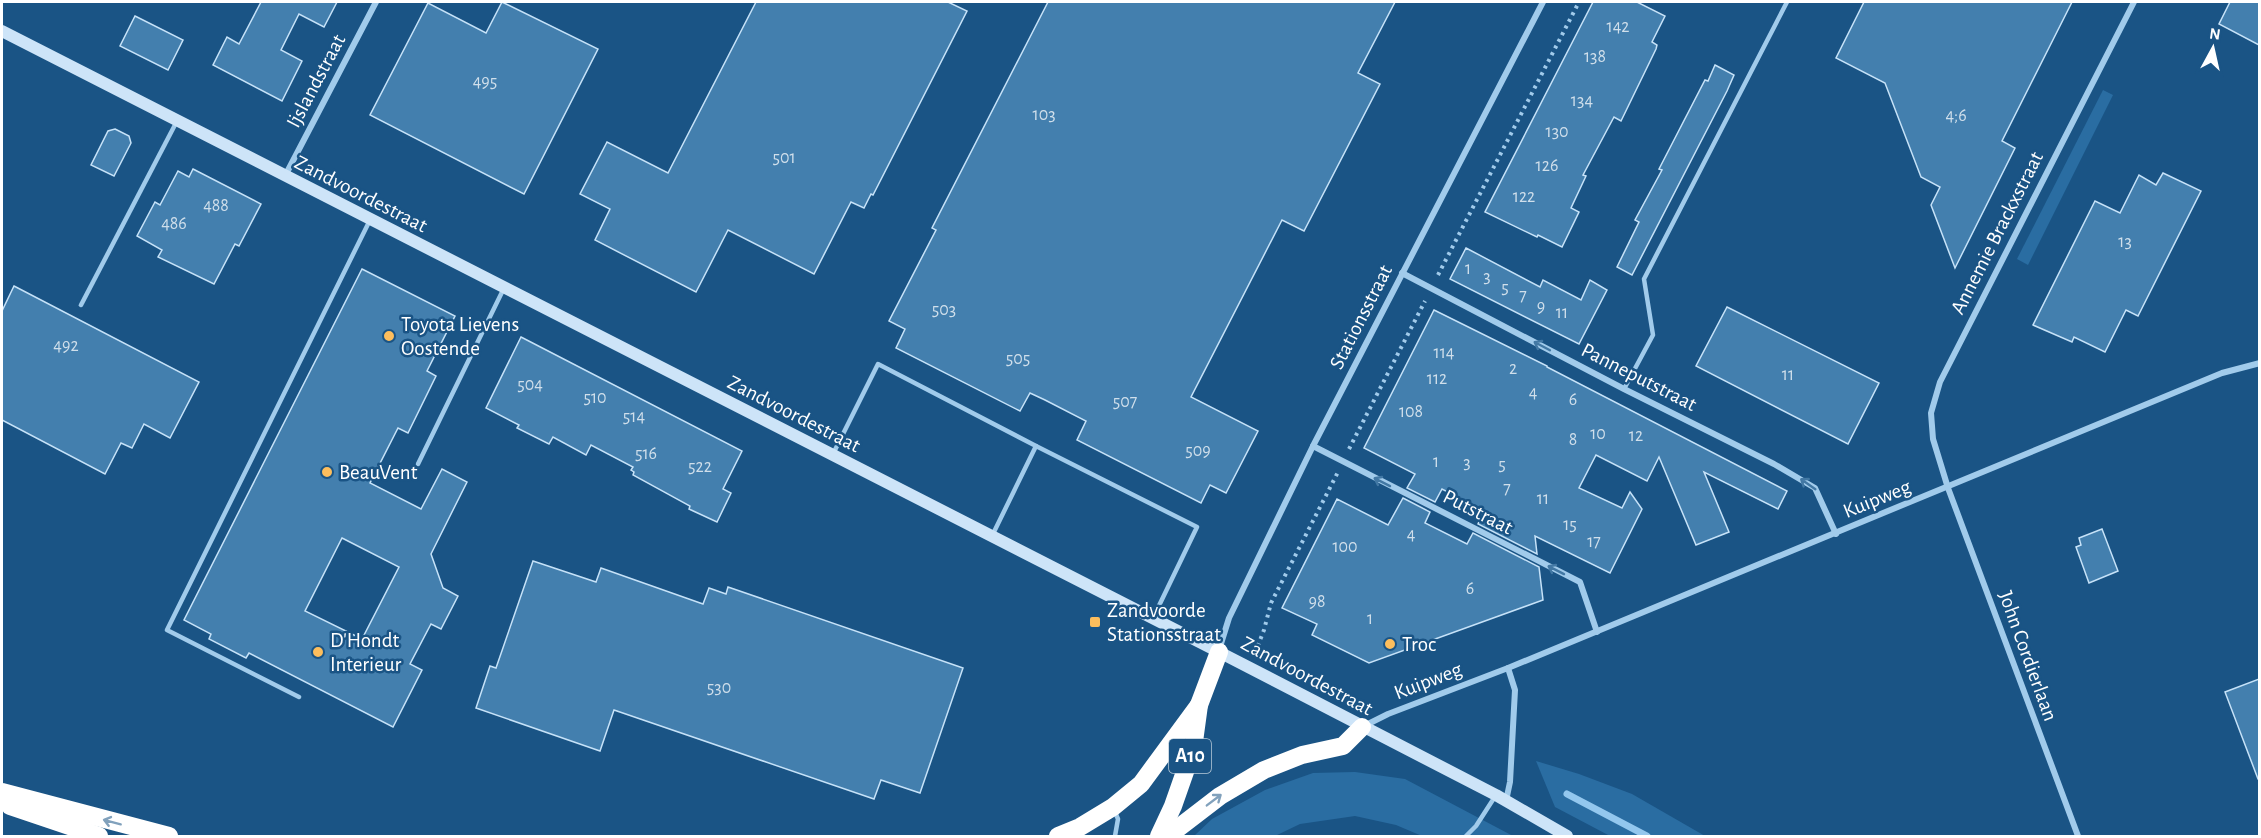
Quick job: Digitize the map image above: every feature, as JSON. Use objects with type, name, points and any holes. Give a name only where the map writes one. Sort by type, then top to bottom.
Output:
[{"type":"highway","name":"A10","points":[[1159,837],[1173,806],[1193,749],[1200,705],[1219,652]]},
{"type":"highway","name":"A10","points":[[1058,837],[1113,807],[1141,784],[1200,705]]},
{"type":"highway","points":[[1168,837],[1220,796],[1255,776],[1302,755],[1343,746],[1362,727]]},
{"type":"highway","points":[[2,792],[169,837]]},
{"type":"highway","points":[[2,803],[99,837]]},
{"type":"main road","name":"Zandvoordestraat","points":[[2,31],[1219,652],[1501,798],[1566,837]]},
{"type":"street","name":"Ijslandstraat","points":[[285,177],[376,2]]},
{"type":"street","name":"Stationsstraat","points":[[1219,652],[1229,618],[1313,446],[1543,2]]},
{"type":"street","name":"Annemie Brackxstraat","points":[[1947,488],[1933,439],[1931,413],[1940,382],[2134,2]]},
{"type":"street","name":"Panneputstraat","points":[[1402,273],[1774,464],[1815,488],[1836,534]]},
{"type":"street","name":"Kuipweg","points":[[1362,727],[1388,714],[1597,632],[2223,373],[2259,363]]},
{"type":"street","name":"Putstraat","points":[[1313,446],[1580,582],[1597,632]]},
{"type":"street","name":"John Cordierlaan","points":[[1947,488],[2078,837]]},
{"type":"street","points":[[1501,798],[1510,782],[1515,690],[1508,668]]},
{"type":"lane","points":[[1624,389],[1653,335],[1644,279],[1787,2]]},
{"type":"lane","points":[[81,304],[177,121]]},
{"type":"lane","points":[[299,697],[167,630],[370,220]]},
{"type":"lane","points":[[418,464],[504,288]]},
{"type":"lane","points":[[832,456],[878,364],[1197,527],[1153,618]]},
{"type":"lane","points":[[991,536],[1036,446]]},
{"type":"lane","points":[[1466,837],[1501,798]]},
{"type":"lane","points":[[1113,807],[1118,819],[1115,837]]},
{"type":"path","points":[[1249,668],[1264,630],[1271,603],[1579,2]]},
{"type":"shaded area","points":[[2103,90],[2113,95],[2028,265],[2017,259]]},
{"type":"shaded area","points":[[1536,761],[1632,794],[1705,836],[1610,836],[1555,807]]},
{"type":"shaded area","points":[[1355,772],[1405,779],[1513,836],[1422,836],[1396,825],[1355,816],[1300,824],[1275,836],[1194,836],[1212,819],[1265,790],[1313,773]]},
{"type":"building","points":[[261,2],[337,2],[324,27],[299,14],[281,50],[302,61],[282,101],[213,65],[227,37],[239,44]]},
{"type":"building","points":[[502,2],[598,49],[524,194],[370,115],[428,3],[486,33]]},
{"type":"building","points":[[756,2],[948,2],[967,11],[873,195],[871,194],[864,208],[851,202],[814,274],[728,230],[696,292],[595,240],[610,209],[580,194],[607,142],[668,173]]},
{"type":"building","points":[[1048,2],[1395,2],[1358,73],[1380,84],[1304,231],[1282,220],[1191,397],[1258,431],[1226,493],[1210,485],[1201,503],[1077,440],[1086,421],[1045,400],[1030,393],[1020,411],[896,348],[905,329],[889,321],[936,230],[932,228]]},
{"type":"building","points":[[1593,2],[1637,2],[1665,16],[1652,42],[1657,45],[1656,49],[1621,121],[1614,117],[1583,175],[1586,176],[1571,208],[1579,212],[1562,247],[1485,212]]},
{"type":"building","points":[[1864,2],[2072,2],[2002,141],[2015,148],[1955,268],[1931,205],[1940,187],[1921,177],[1885,83],[1836,58]]},
{"type":"building","points":[[2230,2],[2259,2],[2259,45],[2219,24]]},
{"type":"building","points":[[135,16],[183,40],[168,70],[120,46]]},
{"type":"building","points":[[1715,65],[1734,75],[1632,275],[1617,267],[1639,222],[1635,220],[1662,170],[1659,169]]},
{"type":"building","points":[[115,129],[129,136],[131,143],[114,176],[91,165],[108,131]]},
{"type":"building","points":[[193,169],[261,204],[239,246],[235,244],[214,284],[158,257],[162,250],[137,236],[155,202],[160,205],[178,171],[189,177]]},
{"type":"building","points":[[2163,173],[2201,191],[2138,316],[2126,310],[2105,352],[2074,337],[2072,342],[2033,325],[2095,201],[2120,213],[2139,175],[2156,185]]},
{"type":"building","points":[[1466,248],[1540,287],[1543,280],[1581,300],[1590,280],[1607,290],[1579,344],[1450,279]]},
{"type":"building","points":[[362,269],[455,316],[427,371],[436,376],[408,433],[398,428],[370,483],[421,509],[442,469],[467,482],[431,554],[443,588],[458,596],[441,629],[431,624],[410,664],[422,670],[393,727],[249,653],[246,658],[209,639],[211,634],[184,620]],"holes":[[[342,538],[399,567],[362,639],[305,611]]]},
{"type":"building","points":[[14,286],[199,382],[170,438],[144,424],[132,448],[121,443],[105,474],[2,420],[2,311]]},
{"type":"building","points":[[1727,307],[1879,383],[1848,444],[1696,366]]},
{"type":"building","points":[[1434,310],[1787,491],[1778,509],[1704,472],[1729,532],[1696,545],[1659,457],[1647,481],[1596,455],[1579,488],[1622,508],[1630,492],[1642,509],[1610,573],[1535,536],[1537,554],[1478,524],[1484,511],[1442,489],[1435,502],[1407,488],[1415,474],[1364,448]]},
{"type":"building","points":[[521,337],[742,451],[723,489],[731,493],[717,522],[689,509],[690,506],[633,475],[634,472],[631,470],[633,467],[591,445],[586,455],[553,437],[549,444],[517,428],[519,425],[486,408]]},
{"type":"building","points":[[1403,498],[1430,512],[1425,523],[1467,544],[1473,533],[1539,567],[1543,600],[1369,663],[1312,635],[1317,624],[1282,608],[1337,499],[1388,525]]},
{"type":"building","points":[[2102,529],[2118,571],[2089,583],[2076,547],[2081,545],[2079,538]]},
{"type":"building","points":[[533,561],[596,582],[601,568],[703,604],[709,588],[726,594],[728,587],[963,668],[920,793],[881,780],[874,799],[614,710],[600,751],[476,708],[490,666],[496,668]]},
{"type":"building","points":[[2259,679],[2259,779],[2258,779],[2225,692]]},
{"type":"waterway","points":[[1567,794],[1647,836]]},
{"type":"place","name":"Toyota Lievens Oostende","points":[[389,336]]},
{"type":"place","name":"BeauVent","points":[[327,472]]},
{"type":"place","name":"Zandvoorde Stationsstraat","points":[[1095,622]]},
{"type":"place","name":"Troc","points":[[1390,644]]},
{"type":"place","name":"D'Hondt Interieur","points":[[318,652]]}]
